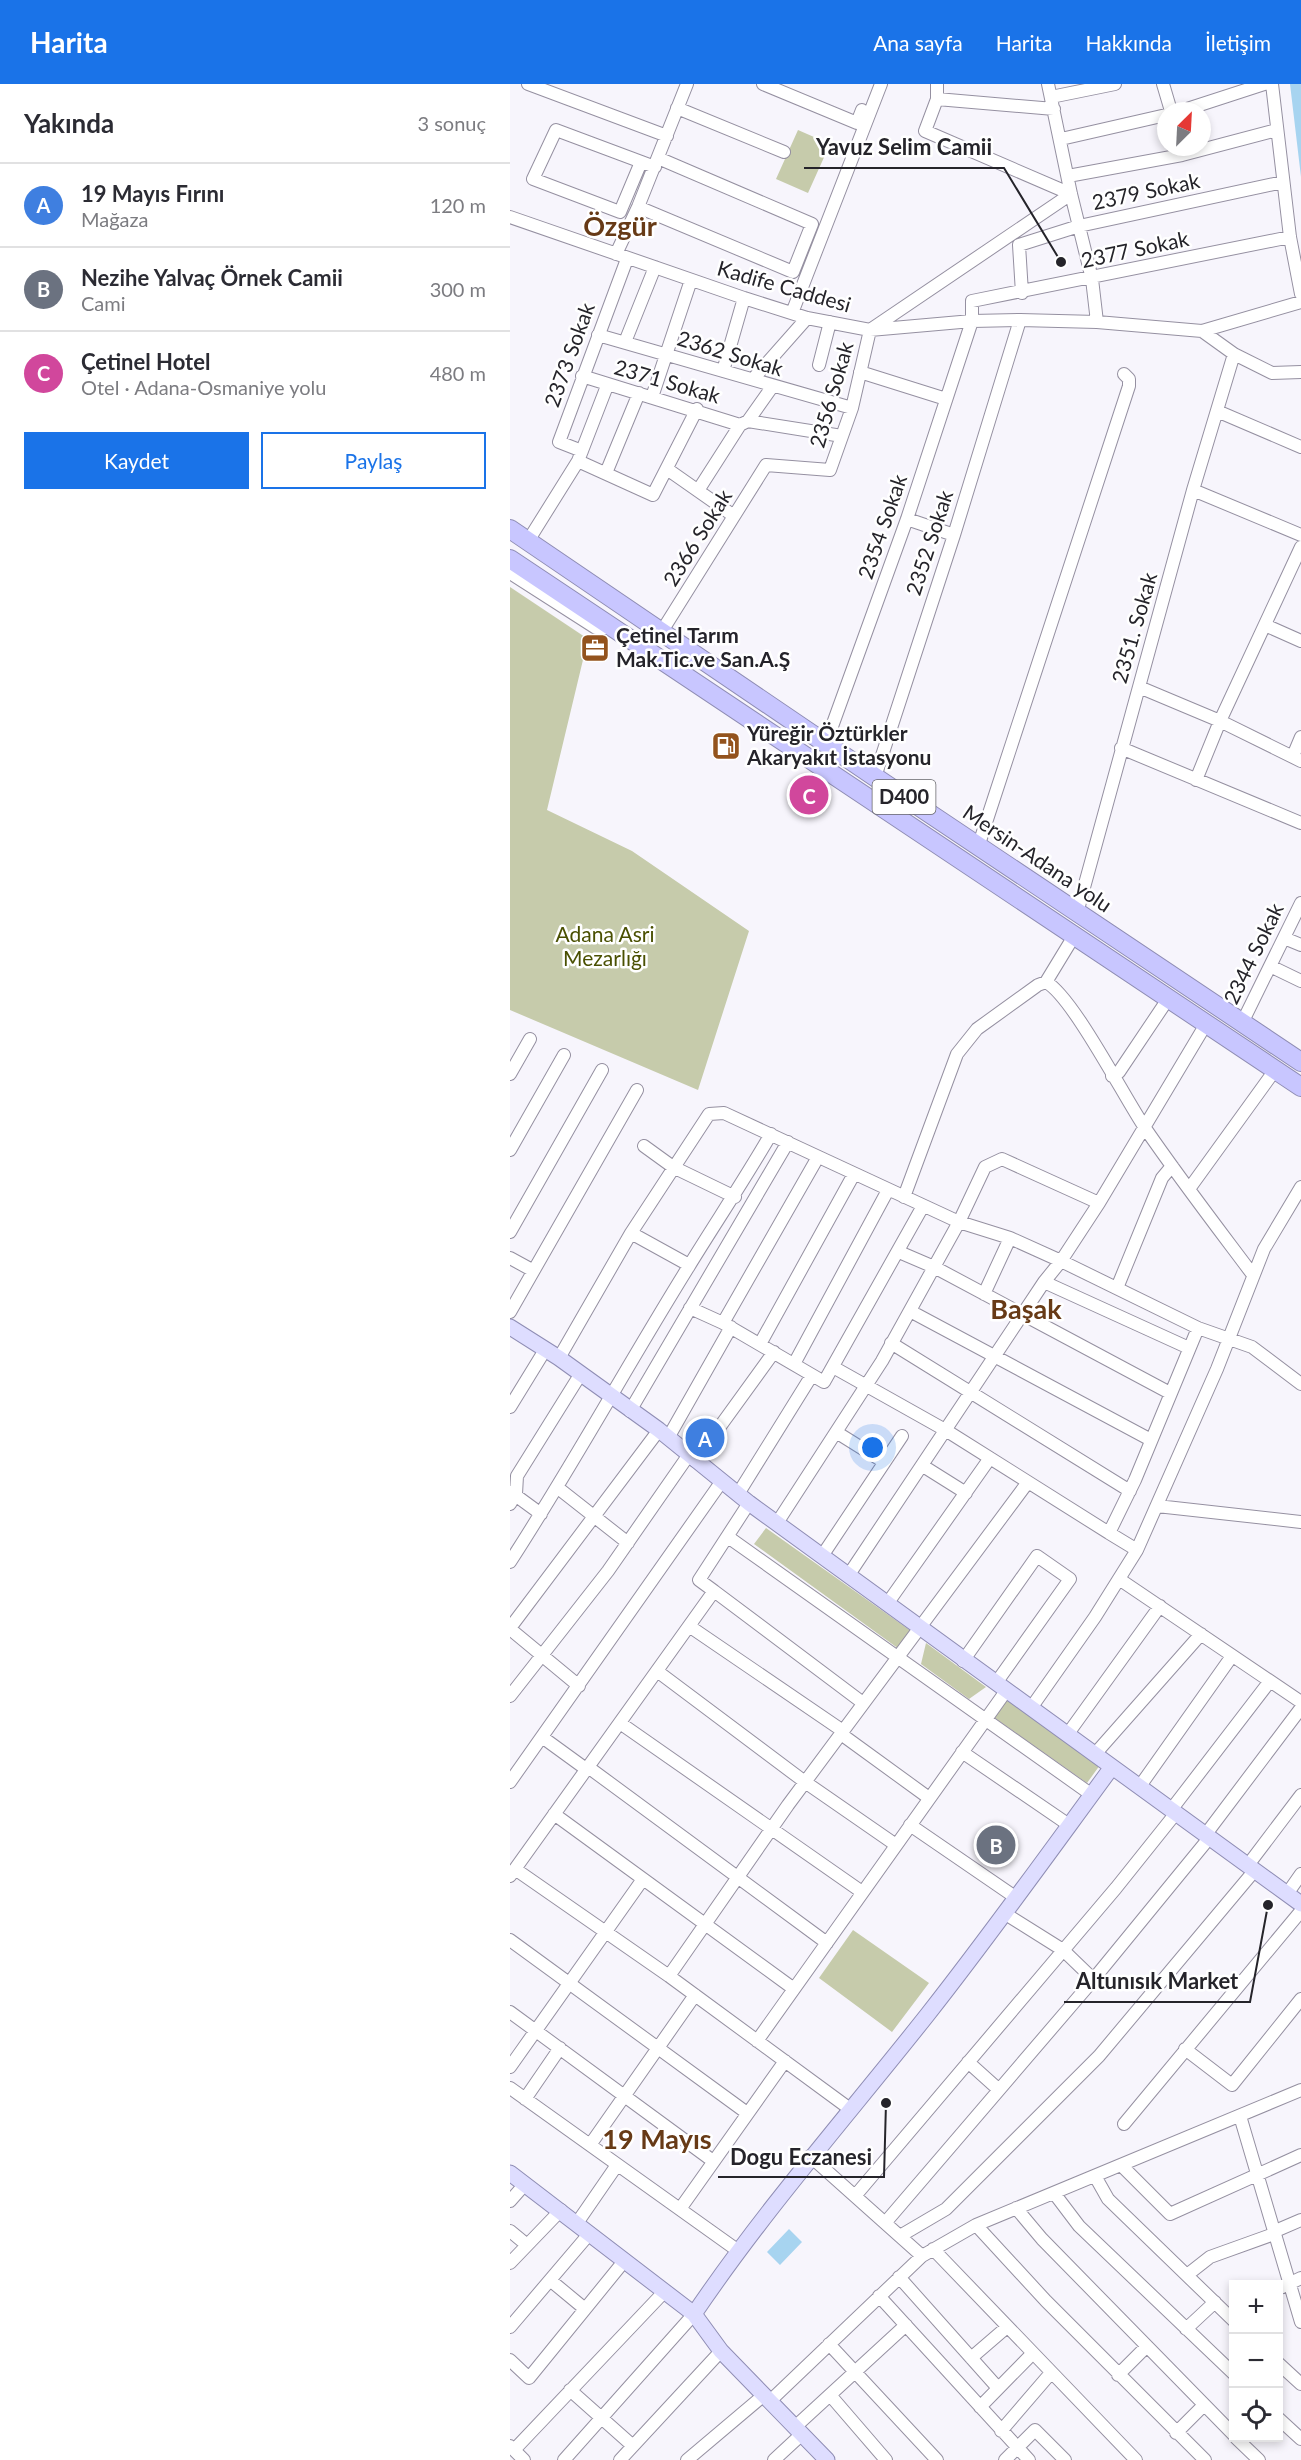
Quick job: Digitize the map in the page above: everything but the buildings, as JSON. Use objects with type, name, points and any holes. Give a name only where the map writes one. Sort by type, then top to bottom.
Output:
[{"type":"highway","name":"Mersin-Adana yolu","points":[[510,529],[978,847],[1301,1062]]},
{"type":"highway","name":"D400","points":[[510,559],[1301,1087]]},
{"type":"main road","points":[[510,1327],[552,1354],[663,1434],[744,1499],[963,1661],[1140,1786],[1301,1904]]},
{"type":"main road","points":[[694,2314],[737,2250],[810,2156],[928,2014],[1112,1767]]},
{"type":"main road","points":[[510,2173],[694,2314],[721,2350],[827,2460]]},
{"type":"street","points":[[528,84],[667,136]]},
{"type":"street","name":"2373 Sokak","points":[[580,456],[559,442],[598,335],[638,207],[687,84]]},
{"type":"street","points":[[763,84],[857,123],[873,84]]},
{"type":"street","points":[[792,313],[880,84]]},
{"type":"street","points":[[937,84],[937,99],[925,131],[1071,194]]},
{"type":"street","points":[[1048,84],[1092,279],[1096,322]]},
{"type":"street","points":[[937,99],[1052,103],[1115,84]]},
{"type":"street","points":[[1163,84],[1168,102]]},
{"type":"street","points":[[1209,102],[1264,84]]},
{"type":"street","points":[[1272,84],[1290,237],[1301,294]]},
{"type":"street","points":[[677,108],[784,152]]},
{"type":"street","points":[[1061,139],[1157,117]]},
{"type":"street","points":[[638,207],[793,272],[812,224],[656,163],[641,162],[556,129],[533,179],[620,212],[641,162]]},
{"type":"street","points":[[1211,144],[1277,130]]},
{"type":"street","points":[[1068,177],[1159,156]]},
{"type":"street","name":"2379 Sokak","points":[[1022,293],[1019,245],[1079,226],[1283,182]]},
{"type":"street","points":[[870,330],[1071,194]]},
{"type":"street","name":"Kadife Caddesi","points":[[510,217],[621,257],[807,318],[870,330],[972,321],[1020,320],[1096,322],[1202,331],[1301,302]]},
{"type":"street","name":"2377 Sokak","points":[[972,321],[972,302],[1290,237]]},
{"type":"street","points":[[625,342],[654,267]]},
{"type":"street","points":[[652,397],[664,354],[691,280]]},
{"type":"street","points":[[723,371],[744,298]]},
{"type":"street","points":[[753,379],[807,318]]},
{"type":"street","name":"2352 Sokak","points":[[875,777],[954,535],[1020,320]]},
{"type":"street","name":"2354 Sokak","points":[[826,743],[907,519],[972,321]]},
{"type":"street","points":[[819,365],[830,322]]},
{"type":"street","name":"2356 Sokak","points":[[766,465],[830,470],[852,408],[870,330]]},
{"type":"street","points":[[1202,331],[1234,354],[1272,373],[1301,372]]},
{"type":"street","name":"2362 Sokak","points":[[598,335],[753,379],[772,387],[852,408]]},
{"type":"street","name":"2351. Sokak","points":[[1077,913],[1193,490],[1234,354]]},
{"type":"street","points":[[860,372],[946,399]]},
{"type":"street","points":[[978,847],[1129,386],[1130,380],[1125,374]]},
{"type":"street","name":"2371 Sokak","points":[[582,376],[608,386],[744,423],[842,436]]},
{"type":"street","points":[[528,541],[580,456],[608,386]]},
{"type":"street","points":[[699,489],[744,423],[772,387]]},
{"type":"street","points":[[606,473],[639,393]]},
{"type":"street","points":[[580,456],[606,473],[653,495],[697,410]]},
{"type":"street","points":[[1217,411],[1301,447]]},
{"type":"street","name":"2366 Sokak","points":[[662,631],[766,465]]},
{"type":"street","points":[[667,469],[699,489],[734,516]]},
{"type":"street","points":[[1193,490],[1301,535]]},
{"type":"street","points":[[907,519],[954,535]]},
{"type":"street","points":[[1196,780],[1220,721],[1301,547]]},
{"type":"street","points":[[510,573],[596,628],[612,628]]},
{"type":"street","points":[[1265,625],[1301,641]]},
{"type":"street","points":[[1138,687],[1220,721],[1297,758],[1301,738]]},
{"type":"street","points":[[1121,748],[1301,824]]},
{"type":"street","name":"2344 Sokak","points":[[1242,1023],[1301,903]]},
{"type":"street","points":[[904,1197],[957,1054],[977,1029],[1038,985],[1046,982],[1074,936]]},
{"type":"street","points":[[1284,938],[1301,945]]},
{"type":"street","points":[[1270,966],[1301,981]]},
{"type":"street","points":[[1046,982],[1056,988],[1077,1017],[1145,1128],[1253,1275]]},
{"type":"street","points":[[1112,1076],[1119,1072],[1168,999]]},
{"type":"street","points":[[848,1576],[1099,1203],[1206,1024]]},
{"type":"street","points":[[510,1074],[530,1040]]},
{"type":"street","points":[[510,1150],[564,1055]]},
{"type":"street","points":[[510,1232],[602,1070]]},
{"type":"street","points":[[1188,1189],[1275,1070]]},
{"type":"street","points":[[510,1312],[637,1090]]},
{"type":"street","points":[[510,1407],[552,1354],[707,1116],[712,1113],[724,1113],[959,1222],[1010,1238],[1061,1261],[1198,1328],[1259,1350],[1301,1384]]},
{"type":"street","points":[[510,1562],[558,1488],[689,1265],[735,1197],[771,1134]]},
{"type":"street","points":[[630,1411],[788,1142]]},
{"type":"street","points":[[644,1146],[674,1167],[735,1197]]},
{"type":"street","points":[[579,1686],[510,1628],[595,1515],[663,1434],[727,1325],[818,1157]]},
{"type":"street","points":[[777,1523],[866,1385],[910,1311],[959,1222],[985,1167],[1002,1159],[1099,1203]]},
{"type":"street","points":[[1117,1288],[1162,1178],[1172,1166]]},
{"type":"street","points":[[760,1344],[854,1174]]},
{"type":"street","points":[[1031,1708],[1137,1550],[1229,1338],[1264,1249],[1301,1187]]},
{"type":"street","points":[[794,1364],[888,1190]]},
{"type":"street","points":[[690,1308],[727,1325],[824,1382],[923,1206]]},
{"type":"street","points":[[631,1233],[689,1265]]},
{"type":"street","points":[[984,1294],[1010,1238]]},
{"type":"street","points":[[899,1252],[934,1267],[1170,1393]]},
{"type":"street","points":[[510,1258],[532,1270]]},
{"type":"street","points":[[1044,1282],[1189,1348]]},
{"type":"street","points":[[910,1311],[1151,1440]]},
{"type":"street","points":[[1109,1533],[1130,1491],[1198,1328]]},
{"type":"street","points":[[891,1343],[1130,1491]]},
{"type":"street","points":[[510,1696],[774,1352]]},
{"type":"street","points":[[833,1367],[947,1431],[1137,1550]]},
{"type":"street","points":[[541,1514],[512,1497],[517,1476],[580,1375]]},
{"type":"street","points":[[812,1375],[744,1499],[728,1537],[699,1580],[863,1703]]},
{"type":"street","points":[[836,1432],[884,1462]]},
{"type":"street","points":[[822,1556],[902,1436]]},
{"type":"street","points":[[887,1604],[990,1458]]},
{"type":"street","points":[[923,1466],[966,1493]]},
{"type":"street","points":[[510,1782],[722,1481]]},
{"type":"street","points":[[669,1976],[805,1782],[1028,1482]]},
{"type":"street","points":[[558,1488],[628,1543]]},
{"type":"street","points":[[1157,1506],[1301,1522]]},
{"type":"street","points":[[728,1537],[1092,1795]]},
{"type":"street","points":[[757,2041],[986,1719],[1001,1687],[1070,1579],[1037,1556],[963,1661]]},
{"type":"street","points":[[1119,1579],[1301,1702]]},
{"type":"street","points":[[714,1591],[513,1873],[606,1932],[669,1976],[850,2109]]},
{"type":"street","points":[[1067,1735],[1160,1606]]},
{"type":"street","points":[[689,1626],[842,1732],[929,1798]]},
{"type":"street","points":[[1095,1754],[1201,1634]]},
{"type":"street","points":[[1140,1786],[1232,1656]]},
{"type":"street","points":[[657,1671],[805,1782],[896,1845]]},
{"type":"street","points":[[855,2196],[1063,1950],[1174,1811],[1270,1681]]},
{"type":"street","points":[[885,2223],[1093,1979],[1208,1836],[1301,1708]]},
{"type":"street","points":[[620,1723],[862,1892]]},
{"type":"street","points":[[542,1737],[827,1942]]},
{"type":"street","points":[[962,1752],[1069,1825]]},
{"type":"street","points":[[900,2236],[946,2209],[1099,2056],[1251,1867],[1301,1795]]},
{"type":"street","points":[[554,1814],[794,1989]]},
{"type":"street","points":[[910,1825],[1015,1897]]},
{"type":"street","points":[[1287,1894],[1301,1874]]},
{"type":"street","points":[[510,2067],[643,1879]]},
{"type":"street","points":[[1124,2124],[1301,1911]]},
{"type":"street","points":[[1004,1912],[1063,1950],[1093,1979]]},
{"type":"street","points":[[510,1940],[747,2113]]},
{"type":"street","points":[[590,2145],[695,1995]]},
{"type":"street","points":[[1185,2049],[1232,2085],[1299,2004]]},
{"type":"street","points":[[510,2012],[713,2161]]},
{"type":"street","points":[[525,2099],[560,2048]]},
{"type":"street","points":[[680,2210],[784,2061]]},
{"type":"street","points":[[968,2062],[998,2089]]},
{"type":"street","points":[[510,2088],[737,2250]]},
{"type":"street","points":[[687,2460],[767,2398],[829,2344],[922,2256],[933,2249],[976,2225],[1301,2090]]},
{"type":"street","points":[[1240,2116],[1301,2322]]},
{"type":"street","points":[[1121,2165],[1170,2214],[1301,2155]]},
{"type":"street","points":[[810,2156],[922,2256]]},
{"type":"street","points":[[577,2223],[617,2165]]},
{"type":"street","points":[[1095,2176],[1108,2199],[1229,2316]]},
{"type":"street","points":[[510,2201],[525,2184]]},
{"type":"street","points":[[1054,2193],[1078,2226],[1229,2370]]},
{"type":"street","points":[[1016,2208],[1229,2430]]},
{"type":"street","points":[[510,2263],[561,2210]]},
{"type":"street","points":[[1187,2275],[1210,2257],[1274,2233],[1301,2220]]},
{"type":"street","points":[[976,2225],[1118,2374],[1205,2460]]},
{"type":"street","points":[[510,2232],[527,2245]]},
{"type":"street","points":[[510,2327],[590,2233]]},
{"type":"street","points":[[933,2249],[1050,2374],[1136,2460]]},
{"type":"street","points":[[510,2360],[529,2378],[625,2260]]},
{"type":"street","points":[[899,2277],[998,2388]]},
{"type":"street","points":[[550,2280],[585,2309]]},
{"type":"street","points":[[516,2454],[570,2390],[665,2290]]},
{"type":"street","points":[[879,2296],[1029,2460]]},
{"type":"street","points":[[1186,2329],[1215,2302]]},
{"type":"street","points":[[564,2460],[694,2314]]},
{"type":"street","points":[[774,2460],[830,2395],[906,2325]]},
{"type":"street","points":[[971,2358],[1007,2327]]},
{"type":"street","points":[[829,2344],[936,2460]]},
{"type":"street","points":[[1118,2374],[1147,2346]]},
{"type":"street","points":[[620,2460],[721,2350]]},
{"type":"street","points":[[980,2407],[1032,2354]]},
{"type":"street","points":[[1283,2368],[1301,2384]]},
{"type":"street","points":[[1001,2431],[1050,2374]]},
{"type":"street","points":[[570,2390],[633,2446]]},
{"type":"street","points":[[830,2395],[886,2460]]},
{"type":"street","points":[[1176,2433],[1204,2405]]},
{"type":"street","points":[[1283,2423],[1301,2439]]},
{"type":"street","points":[[1005,2460],[1035,2430],[1065,2460]]},
{"type":"street","points":[[1241,2442],[1259,2460]]},
{"type":"green space","points":[[798,130],[830,144],[808,193],[776,179]]},
{"type":"green space","name":"Adana Asri Mezarlığı","points":[[510,587],[588,639],[547,810],[632,851],[749,931],[698,1090],[510,1010]]},
{"type":"green space","points":[[766,1528],[911,1631],[899,1649],[754,1544]]},
{"type":"green space","points":[[926,1643],[986,1687],[969,1699],[921,1664]]},
{"type":"green space","points":[[1005,1698],[1100,1765],[1087,1783],[992,1716]]},
{"type":"green space","points":[[853,1930],[929,1983],[892,2032],[819,1978]]},
{"type":"water","points":[[1290,84],[1301,84],[1301,177]]},
{"type":"water","points":[[789,2229],[802,2242],[780,2265],[767,2252]]},
{"type":"place","name":"Yavuz Selim Camii","points":[[1061,262]]},
{"type":"place","name":"Çetinel Tarım Mak.Tic.ve San.A.Ş","points":[[595,648]]},
{"type":"place","name":"Yüreğir Öztürkler Akaryakıt İstasyonu","points":[[726,746]]},
{"type":"place","name":"Çetinel Hotel","points":[[809,795]]},
{"type":"place","name":"19 Mayıs Fırını","points":[[705,1438]]},
{"type":"place","name":"Nezihe Yalvaç Örnek Camii","points":[[996,1845]]},
{"type":"place","name":"Altunısık Market","points":[[1268,1905]]},
{"type":"place","name":"Dogu Eczanesi","points":[[886,2103]]},
{"type":"district","name":"Özgür","points":[[620,227]]},
{"type":"district","name":"Başak","points":[[1026,1310]]},
{"type":"district","name":"19 Mayıs","points":[[657,2140]]}]
